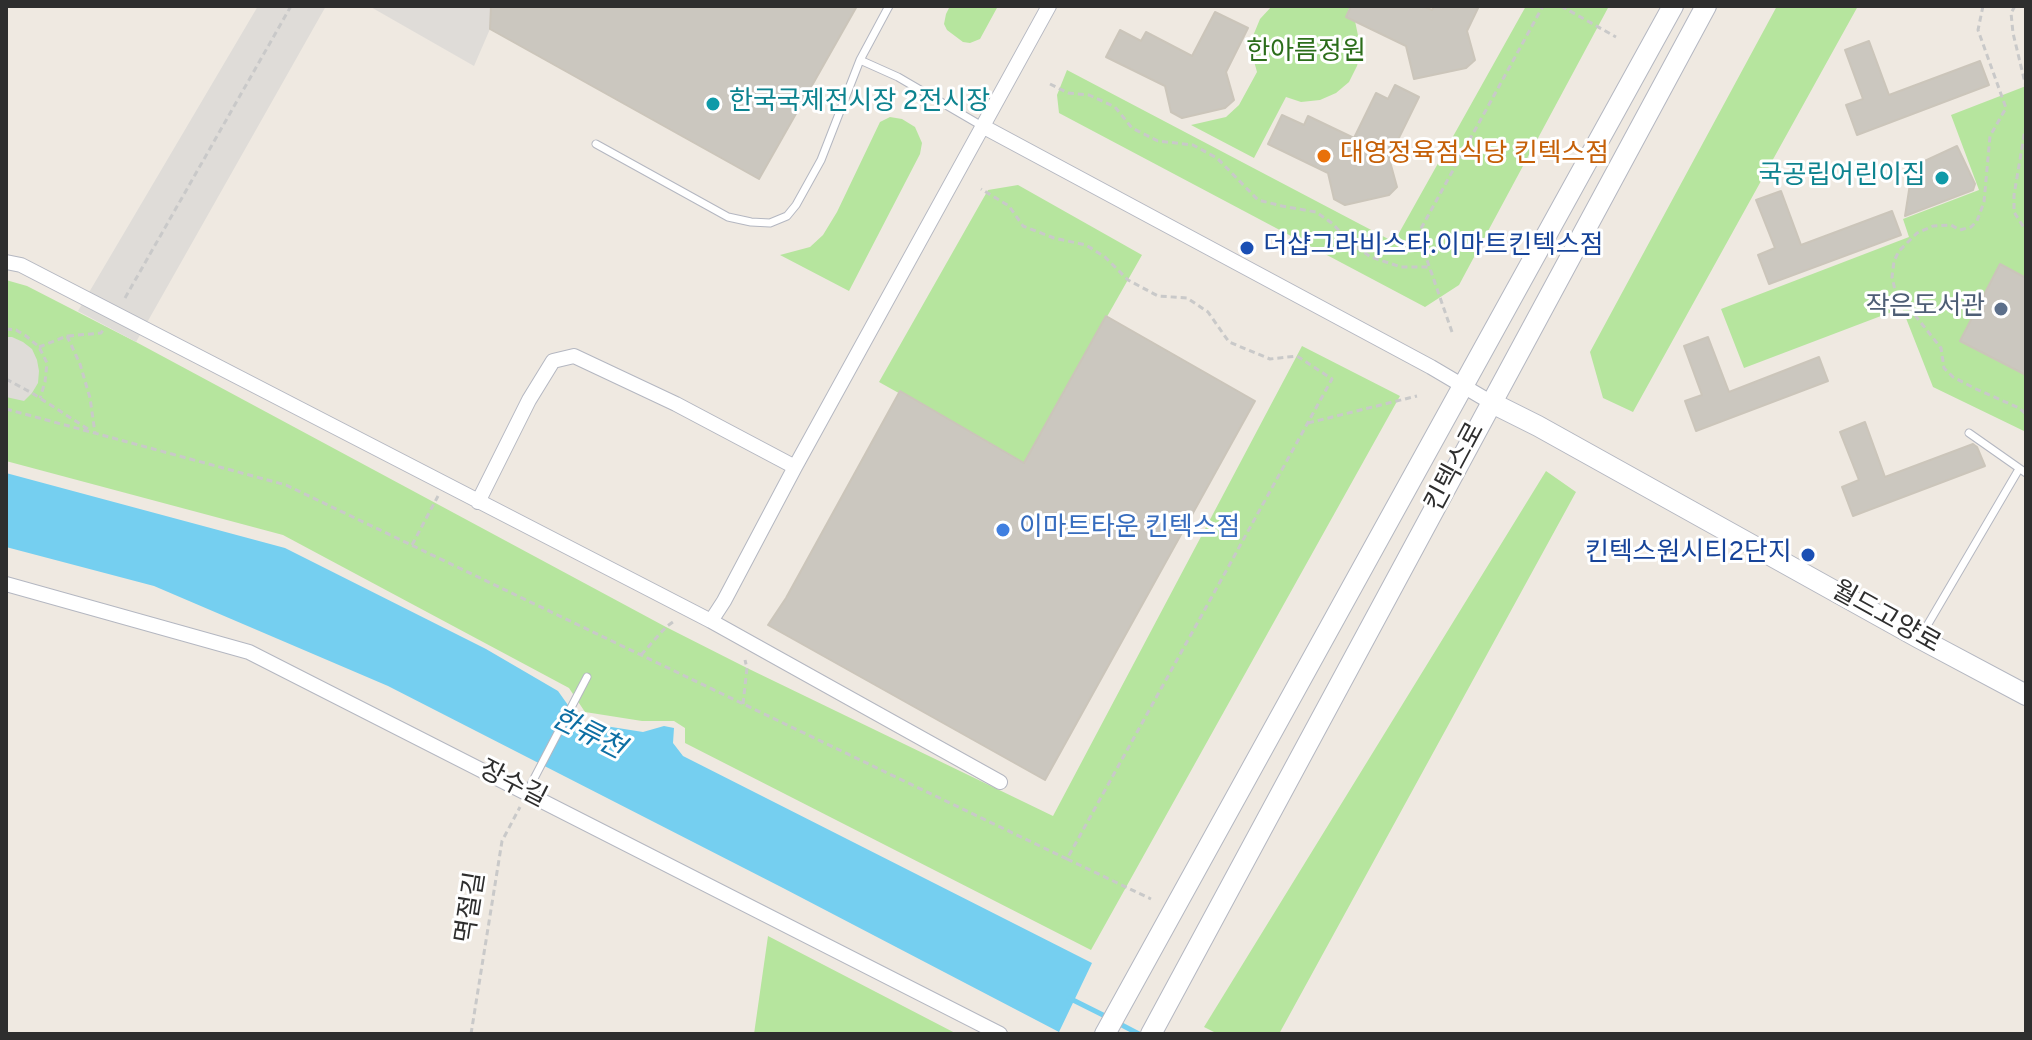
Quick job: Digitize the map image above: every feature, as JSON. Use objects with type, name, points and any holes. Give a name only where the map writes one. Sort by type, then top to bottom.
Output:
[{"type":"main road","name":"킨텍스로","points":[[1105,1034],[1673,6]]},
{"type":"main road","name":"킨텍스로","points":[[1151,1034],[1706,6]]},
{"type":"main road","name":"월드고양로","points":[[1492,403],[2026,695]]},
{"type":"street","points":[[711,621],[1049,6]]},
{"type":"street","points":[[984,127],[1492,403]]},
{"type":"street","points":[[6,262],[21,265],[711,621],[1000,782]]},
{"type":"street","points":[[478,502],[529,400],[553,361],[574,356],[676,404],[795,467]]},
{"type":"street","name":"장수길","points":[[6,584],[249,652],[1000,1034]]},
{"type":"lane","points":[[596,144],[728,217],[770,223],[787,216],[821,160],[860,60],[889,6]]},
{"type":"lane","points":[[860,60],[898,77],[984,127]]},
{"type":"lane","points":[[1919,638],[2022,471],[1969,433]]},
{"type":"lane","points":[[527,793],[587,677]]},
{"type":"path","points":[[125,298],[291,6]]},
{"type":"path","points":[[1452,332],[1418,234],[1543,6]]},
{"type":"path","points":[[1561,6],[1616,37]]},
{"type":"path","points":[[1983,6],[1978,30],[2006,108],[1990,136],[1984,202],[1977,221],[1971,227],[1960,230],[1951,225],[1933,226],[1917,233],[1899,251],[1892,277],[1895,290],[1941,348],[1944,368],[1953,377],[2026,414]]},
{"type":"path","points":[[2015,6],[2011,13],[2013,33],[2026,87]]},
{"type":"path","points":[[1050,84],[1068,93],[1089,95],[1115,107],[1132,128],[1158,141],[1193,145],[1217,158],[1258,200],[1316,212],[1371,257],[1401,267],[1429,267]]},
{"type":"path","points":[[2026,124],[2014,212],[2026,231]]},
{"type":"path","points":[[981,189],[1009,206],[1023,226],[1054,238],[1086,245],[1105,257],[1128,280],[1158,296],[1187,298],[1208,312],[1229,342],[1270,359],[1297,356],[1332,379],[1067,859]]},
{"type":"path","points":[[39,347],[67,336],[101,333],[110,321]]},
{"type":"path","points":[[6,329],[26,336],[39,347],[47,363],[40,398]]},
{"type":"path","points":[[67,336],[80,364],[90,398],[95,433]]},
{"type":"path","points":[[6,379],[95,433]]},
{"type":"path","points":[[1308,423],[1417,396]]},
{"type":"path","points":[[6,409],[286,485],[1151,899]]},
{"type":"path","points":[[412,545],[438,496]]},
{"type":"path","points":[[641,655],[673,622]]},
{"type":"path","points":[[743,704],[745,660]]},
{"type":"path","name":"멱절길","points":[[471,1034],[502,841],[527,793]]},
{"type":"green space","points":[[950,6],[998,6],[980,39],[970,43],[963,42],[947,30],[944,24]]},
{"type":"green space","name":"한아름정원","points":[[1272,6],[1350,6],[1346,17],[1355,21],[1361,50],[1349,82],[1336,93],[1320,100],[1301,102],[1286,97],[1254,158],[1191,125],[1226,117],[1239,105],[1257,72],[1252,54],[1253,36],[1260,19]]},
{"type":"green space","points":[[1526,6],[1609,6],[1459,285],[1425,307],[1059,113],[1057,95],[1067,70],[1394,242]]},
{"type":"green space","points":[[1777,6],[1858,6],[1633,412],[1603,398],[1590,352]]},
{"type":"green space","points":[[2026,86],[2026,432],[1933,387],[1902,308],[1744,368],[1721,309],[1909,237],[1903,219],[1979,190],[1951,115]]},
{"type":"green space","points":[[890,117],[902,119],[915,127],[922,143],[920,154],[849,291],[780,255],[810,247],[823,235],[880,122]]},
{"type":"green space","points":[[1018,185],[1142,255],[1024,463],[879,382],[988,190]]},
{"type":"green space","points":[[6,280],[27,286],[136,342],[666,627],[1053,816],[1302,346],[1400,396],[1091,950],[685,743],[685,728],[674,721],[642,721],[585,712],[569,688],[283,535],[6,461]]},
{"type":"green space","points":[[1546,471],[1576,492],[1279,1034],[1218,1034],[1204,1027]]},
{"type":"green space","points":[[768,936],[957,1034],[754,1034]]},
{"type":"shaded area","points":[[258,6],[326,6],[136,342],[78,311]]},
{"type":"shaded area","points":[[369,6],[491,6],[490,29],[474,66]]},
{"type":"shaded area","points":[[6,337],[23,342],[32,349],[37,360],[38,383],[24,401],[6,397]]},
{"type":"water","points":[[6,473],[285,548],[486,649],[558,691],[580,722],[643,732],[664,726],[674,728],[673,743],[683,756],[1092,963],[1059,1032],[388,686],[154,586],[6,547]]},
{"type":"building","name":"한국국제전시장 2전시장","points":[[491,6],[857,6],[759,179],[490,29]]},
{"type":"building","points":[[1351,6],[1422,6],[1432,10],[1434,6],[1479,6],[1467,31],[1475,60],[1466,68],[1414,79],[1406,46],[1346,17]]},
{"type":"building","points":[[1215,12],[1248,28],[1226,72],[1234,100],[1225,108],[1182,118],[1171,112],[1165,86],[1106,57],[1120,30],[1141,41],[1146,32],[1192,56]]},
{"type":"building","points":[[1869,41],[1889,95],[1980,61],[1989,85],[1857,135],[1846,105],[1863,99],[1845,50]]},
{"type":"building","points":[[1395,85],[1419,97],[1389,158],[1397,187],[1389,195],[1345,205],[1334,199],[1328,173],[1268,144],[1282,115],[1304,125],[1308,116],[1354,138],[1376,93],[1388,99]]},
{"type":"building","name":"국공립어린이집","points":[[1957,146],[1975,184],[1973,190],[1905,216],[1912,171],[1916,165]]},
{"type":"building","points":[[1781,191],[1801,245],[1892,211],[1901,235],[1769,284],[1758,255],[1775,248],[1756,200]]},
{"type":"building","name":"작은도서관","points":[[2000,264],[2026,278],[2026,375],[1960,341]]},
{"type":"building","name":"이마트타운 킨텍스점","points":[[1106,316],[1255,401],[1045,780],[768,625],[786,598],[900,391],[1024,463]]},
{"type":"building","points":[[1708,337],[1729,392],[1819,357],[1828,381],[1696,431],[1685,401],[1702,395],[1684,346]]},
{"type":"building","points":[[1865,422],[1885,477],[1973,444],[1985,466],[1853,516],[1842,487],[1859,480],[1840,432]]},
{"type":"waterway","name":"한류천","points":[[1069,998],[1107,1017]]},
{"type":"waterway","name":"한류천","points":[[1116,1022],[1139,1034]]},
{"type":"place","name":"한국국제전시장 2전시장","points":[[713,104]]},
{"type":"place","name":"대영정육점식당 킨텍스점","points":[[1324,156]]},
{"type":"place","name":"국공립어린이집","points":[[1942,178]]},
{"type":"place","name":"더샵그라비스타.이마트킨텍스점","points":[[1247,248]]},
{"type":"place","name":"작은도서관","points":[[2001,309]]},
{"type":"place","name":"이마트타운 킨텍스점","points":[[1003,530]]},
{"type":"place","name":"킨텍스원시티2단지","points":[[1808,555]]}]
